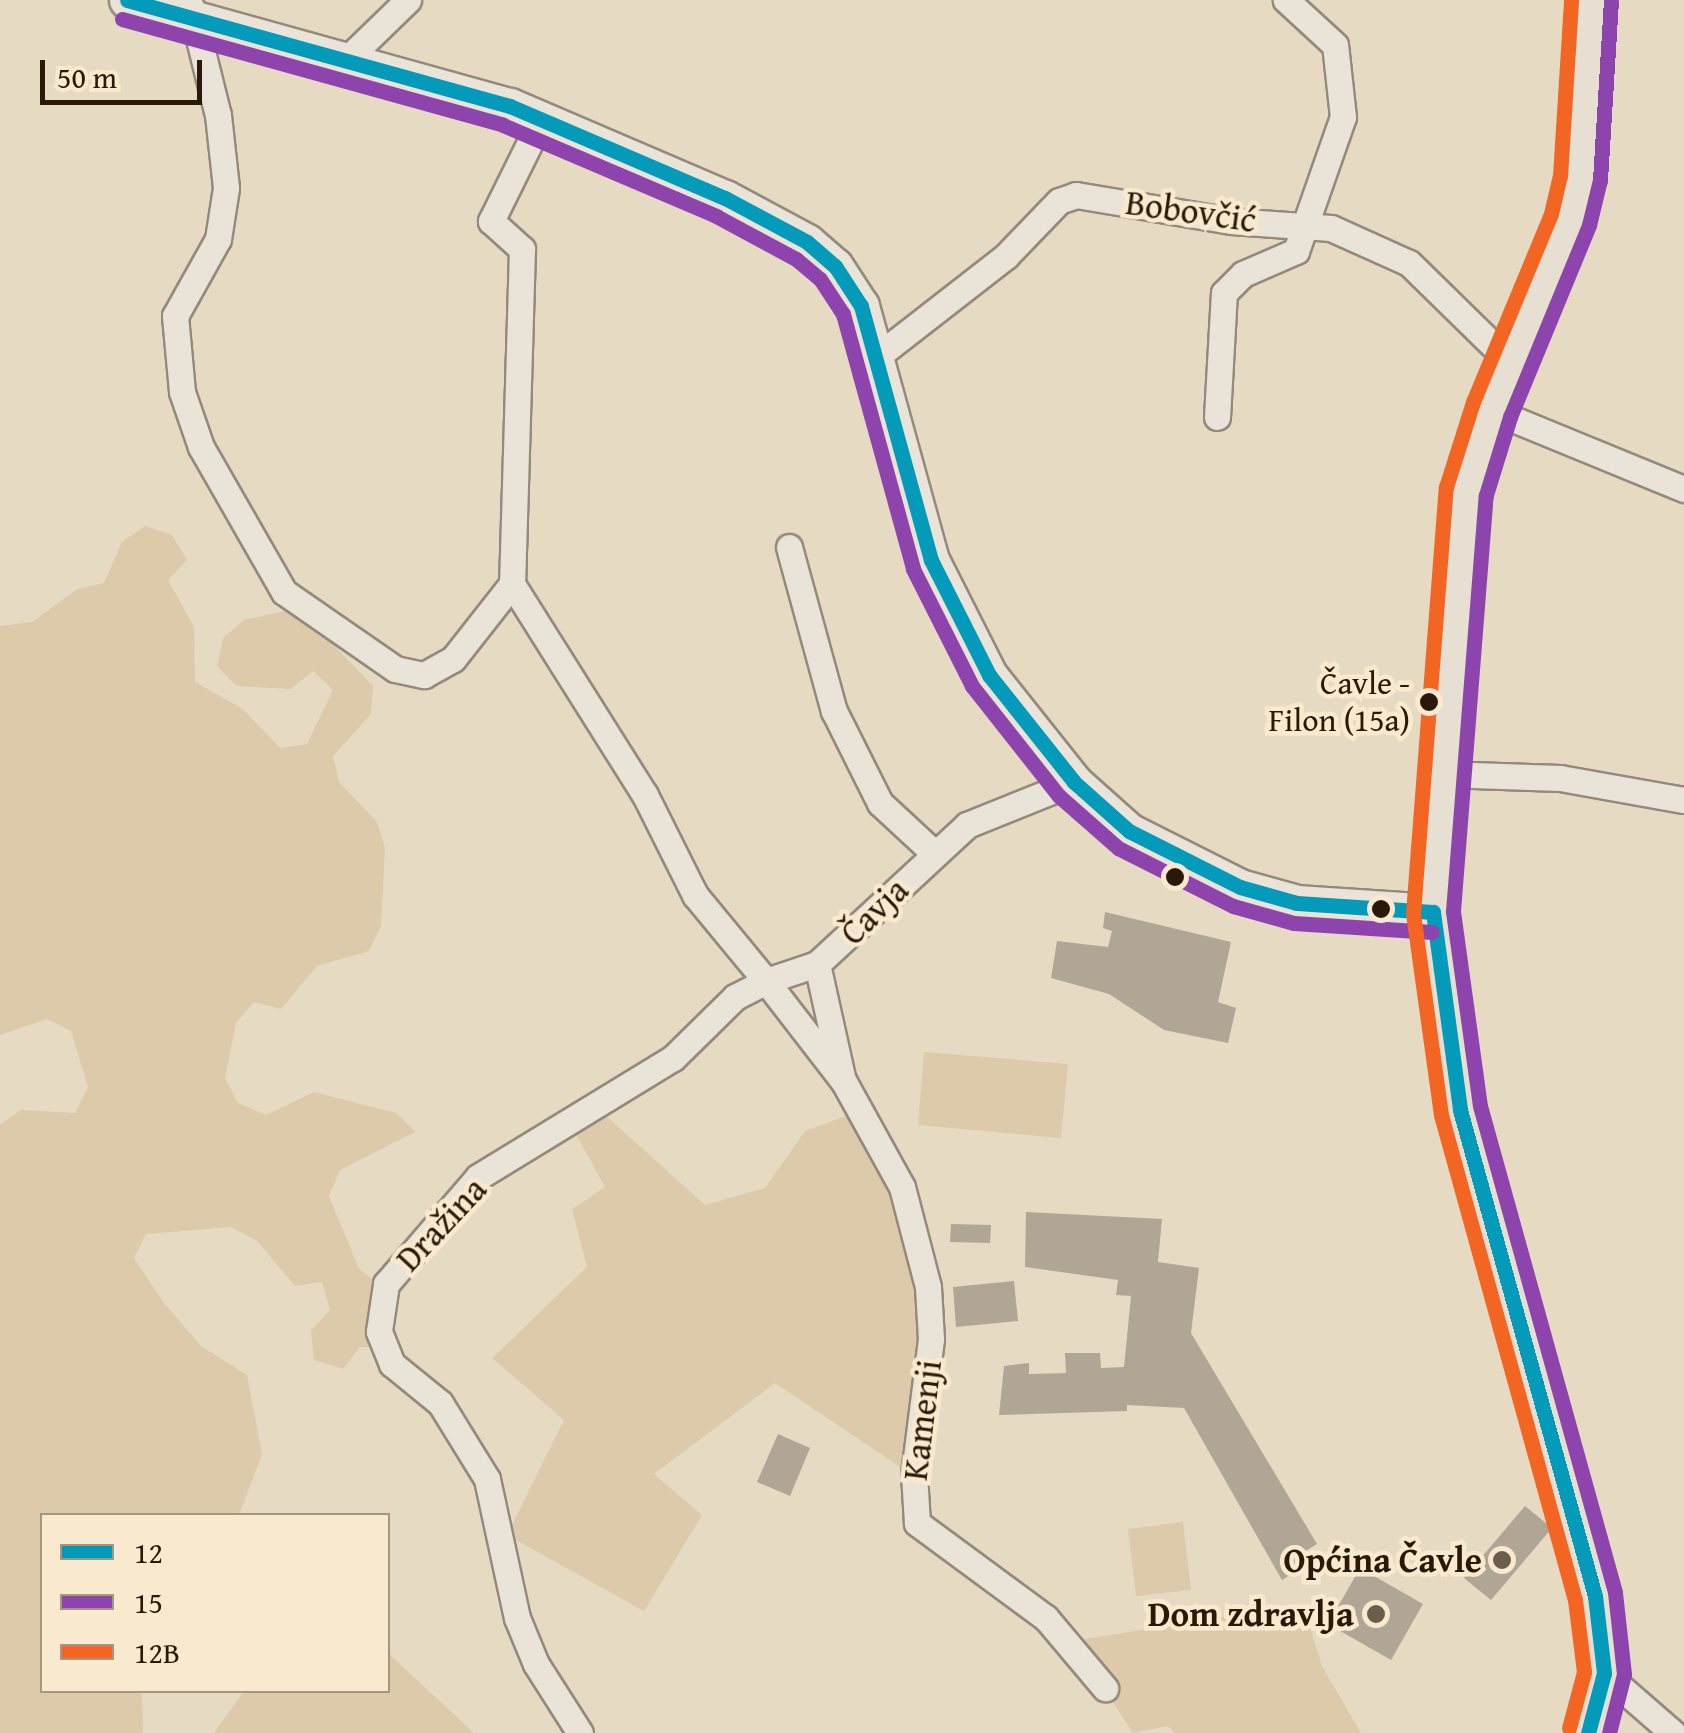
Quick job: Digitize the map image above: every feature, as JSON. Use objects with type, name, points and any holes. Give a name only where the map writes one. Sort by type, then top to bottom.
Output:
[{"type":"main road","points":[[127,0],[192,9],[541,120],[725,198],[807,242],[836,266],[861,306],[880,355],[931,560],[989,674],[1074,782],[1129,831],[1240,888],[1313,905],[1433,912]]},
{"type":"main road","points":[[1588,1733],[1604,1672],[1596,1596],[1460,1110],[1433,912],[1466,491],[1492,410],[1556,260],[1580,178],[1591,0]]},
{"type":"street","points":[[345,60],[408,0]]},
{"type":"street","points":[[1218,417],[1224,293],[1244,274],[1296,251],[1342,117],[1335,45],[1286,0]]},
{"type":"street","points":[[192,9],[218,115],[226,188],[218,240],[175,316],[182,392],[201,447],[284,592],[395,669],[424,675],[452,660],[512,584]]},
{"type":"street","points":[[541,120],[491,221],[522,249],[512,584],[645,795],[695,896],[766,980]]},
{"type":"street","name":"Bobovčić","points":[[880,355],[1006,256],[1059,201],[1076,195],[1231,221],[1308,224],[1409,263],[1512,364]]},
{"type":"street","points":[[1492,410],[1684,490]]},
{"type":"street","points":[[789,547],[834,711],[880,803],[934,853]]},
{"type":"street","points":[[1443,774],[1560,778],[1684,800]]},
{"type":"street","name":"Čavja","points":[[766,980],[817,964],[967,825],[1074,782]]},
{"type":"street","name":"Kamenji","points":[[817,964],[844,1082]]},
{"type":"street","name":"Kamenji","points":[[766,980],[844,1082],[902,1187],[928,1287],[931,1339],[912,1506],[917,1523],[1046,1618],[1105,1688]]},
{"type":"street","name":"Dražina","points":[[580,1733],[536,1664],[518,1618],[487,1479],[440,1403],[392,1364],[378,1331],[386,1284],[478,1177],[673,1058],[735,997],[766,980]]},
{"type":"street","points":[[1604,1672],[1673,1733]]},
{"type":"shaded area","points":[[145,526],[172,535],[187,560],[168,580],[194,627],[195,682],[243,709],[280,748],[307,744],[333,690],[313,671],[291,689],[236,686],[217,666],[223,638],[244,620],[298,608],[373,686],[371,714],[333,756],[339,782],[377,822],[385,848],[381,926],[369,951],[317,966],[281,1009],[254,1002],[236,1023],[225,1078],[238,1103],[266,1115],[314,1092],[396,1113],[415,1132],[340,1170],[329,1196],[359,1269],[382,1287],[371,1310],[371,1347],[360,1347],[343,1369],[314,1360],[311,1331],[330,1310],[322,1282],[295,1286],[257,1241],[231,1227],[146,1234],[134,1258],[164,1303],[201,1346],[247,1375],[262,1454],[240,1513],[40,1513],[40,1693],[142,1693],[143,1733],[0,1733],[0,1125],[21,1110],[75,1113],[88,1087],[71,1031],[47,1019],[0,1035],[0,626],[32,622],[77,589],[104,583],[122,542]]},
{"type":"shaded area","points":[[924,1052],[1068,1064],[1061,1138],[918,1125]]},
{"type":"shaded area","points":[[854,1113],[895,1195],[922,1297],[906,1471],[775,1383],[654,1474],[702,1515],[644,1611],[507,1535],[564,1420],[492,1358],[587,1267],[572,1209],[605,1187],[576,1134],[605,1115],[705,1205],[765,1188],[805,1131]]},
{"type":"shaded area","points":[[1183,1522],[1191,1590],[1136,1596],[1128,1529]]},
{"type":"shaded area","points":[[1303,1604],[1322,1666],[1361,1733],[1175,1733],[1168,1726],[1133,1733],[1073,1641]]},
{"type":"shaded area","points":[[390,1655],[474,1733],[214,1733],[243,1693],[390,1693]]},
{"type":"building","points":[[1105,912],[1231,942],[1218,1002],[1236,1008],[1228,1043],[1164,1030],[1109,994],[1051,978],[1057,941],[1108,947],[1112,931],[1103,928]]},
{"type":"building","points":[[1026,1212],[1162,1219],[1158,1262],[1199,1268],[1191,1333],[1317,1544],[1302,1553],[1308,1564],[1282,1580],[1184,1408],[1127,1405],[1127,1411],[999,1415],[1004,1366],[1029,1363],[1029,1374],[1066,1373],[1065,1353],[1100,1353],[1101,1368],[1124,1367],[1131,1296],[1116,1295],[1118,1280],[1025,1267]]},
{"type":"building","points":[[951,1224],[991,1225],[990,1243],[950,1242]]},
{"type":"building","points":[[1014,1281],[1018,1321],[956,1327],[953,1287]]},
{"type":"building","points":[[778,1434],[810,1448],[790,1496],[757,1482]]},
{"type":"building","name":"Općina Čavle","points":[[1525,1506],[1552,1528],[1491,1600],[1464,1578]]},
{"type":"building","name":"Dom zdravlja","points":[[1360,1568],[1423,1604],[1391,1660],[1328,1624]]},
{"type":"transit line","name":"12","points":[[127,0],[510,106],[725,198],[807,242],[835,266],[861,306],[931,560],[989,675],[1074,782],[1129,831],[1240,887],[1297,903],[1433,912]]},
{"type":"transit line","name":"12B","points":[[1569,1728],[1584,1672],[1575,1600],[1441,1115],[1413,913],[1446,487],[1473,402],[1551,214],[1560,176],[1571,0]]},
{"type":"transit line","name":"15","points":[[1609,1733],[1624,1674],[1615,1592],[1480,1106],[1453,911],[1486,495],[1510,417],[1589,225],[1600,180],[1611,1]]},
{"type":"transit line","name":"15","points":[[122,19],[503,125],[716,216],[796,259],[820,279],[843,314],[913,569],[972,686],[1059,796],[1118,848],[1233,906],[1294,923],[1432,932]]},
{"type":"transit line","name":"12","points":[[1433,912],[1460,1110],[1595,1596],[1604,1673],[1588,1733]]},
{"type":"place","name":"Čavle - Filon (15a)","points":[[1429,702]]},
{"type":"place","name":"Općina Čavle","points":[[1502,1560]]},
{"type":"place","name":"Dom zdravlja","points":[[1376,1614]]}]
